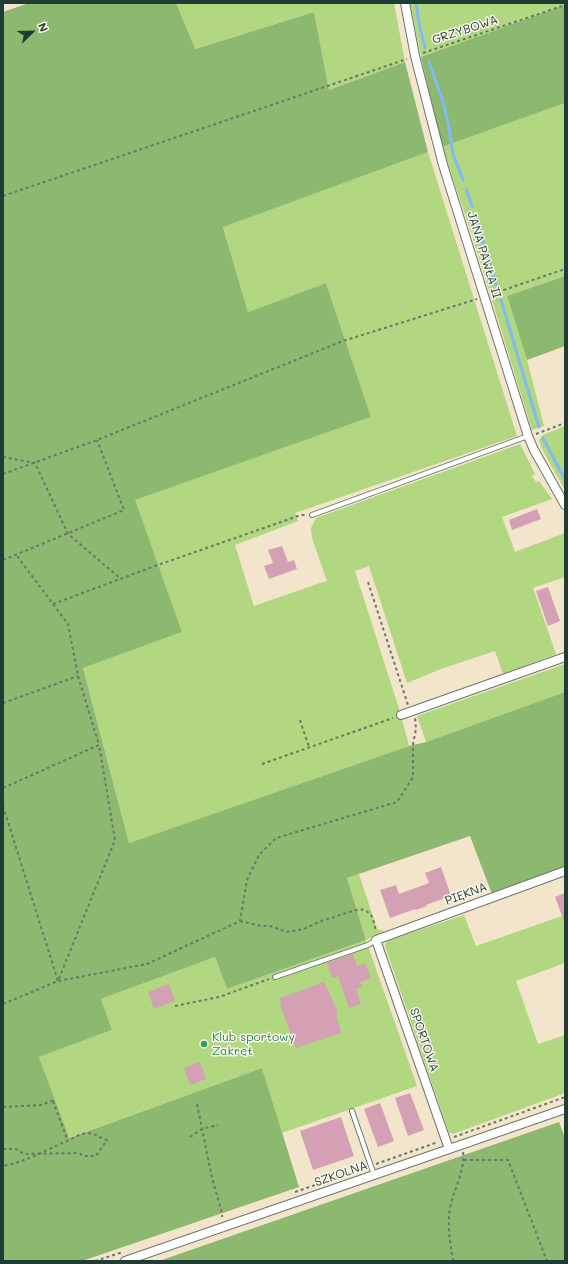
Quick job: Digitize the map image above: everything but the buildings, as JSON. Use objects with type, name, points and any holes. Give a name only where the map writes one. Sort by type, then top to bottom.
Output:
[{"type":"street","name":"JANA PAWŁA II","points":[[405,3],[415,56],[443,165],[528,436],[534,450],[565,505]]},
{"type":"street","points":[[401,715],[565,657]]},
{"type":"street","name":"PIĘKNA","points":[[376,940],[565,871]]},
{"type":"street","name":"SPORTOWA","points":[[376,940],[449,1149]]},
{"type":"street","name":"SZKOLNA","points":[[125,1261],[565,1109]]},
{"type":"lane","points":[[312,515],[528,436]]},
{"type":"lane","points":[[275,977],[376,940]]},
{"type":"lane","points":[[352,1111],[374,1175]]},
{"type":"path","name":"GRZYBOWA","points":[[3,196],[565,5]]},
{"type":"path","points":[[3,474],[97,440],[343,341],[565,269]]},
{"type":"path","points":[[528,436],[565,423]]},
{"type":"path","points":[[3,560],[17,556],[124,510],[97,440]]},
{"type":"path","points":[[3,457],[35,463]]},
{"type":"path","points":[[35,463],[68,534],[121,579]]},
{"type":"path","points":[[53,604],[301,515],[312,515]]},
{"type":"path","points":[[17,556],[68,624],[78,676],[99,745],[115,840],[58,982]]},
{"type":"path","points":[[240,921],[247,880],[259,855],[276,838],[397,802],[413,777],[413,744],[416,729],[412,711],[368,582]]},
{"type":"path","points":[[3,703],[78,676]]},
{"type":"path","points":[[262,764],[401,715]]},
{"type":"path","points":[[300,720],[309,747]]},
{"type":"path","points":[[3,788],[99,745]]},
{"type":"path","points":[[3,806],[58,982]]},
{"type":"path","points":[[3,1004],[58,982],[147,964],[240,921],[262,926],[270,926],[287,932],[304,929],[353,910],[366,910],[371,914],[377,935],[376,940]]},
{"type":"path","points":[[176,1006],[219,997],[275,977]]},
{"type":"path","points":[[292,1193],[565,1097]]},
{"type":"path","points":[[3,1107],[41,1105],[54,1101],[68,1141]]},
{"type":"path","points":[[197,1104],[212,1178],[222,1217],[229,1215]]},
{"type":"path","points":[[190,1137],[202,1129],[218,1125]]},
{"type":"path","points":[[3,1149],[16,1149],[24,1154],[37,1154],[79,1153],[84,1156],[96,1156],[107,1140],[86,1133],[68,1141],[37,1154],[14,1164],[3,1166]]},
{"type":"path","points":[[453,1261],[448,1217],[455,1188],[462,1172],[464,1160],[461,1145]]},
{"type":"path","points":[[464,1160],[508,1160],[546,1261]]},
{"type":"path","points":[[95,1261],[125,1251]]},
{"type":"green space","points":[[29,3],[176,3],[195,49],[314,12],[329,90],[405,62],[428,152],[223,227],[248,312],[326,283],[371,417],[135,500],[182,632],[83,668],[129,843],[409,746],[426,742],[565,692],[565,868],[492,894],[470,836],[347,878],[366,940],[227,989],[215,957],[101,999],[112,1030],[39,1057],[69,1138],[262,1068],[299,1187],[82,1261],[3,1261],[3,12]]},
{"type":"green space","points":[[176,3],[394,3],[405,62],[329,90],[314,12],[194,49]]},
{"type":"green space","points":[[410,3],[565,3],[565,5],[421,57]]},
{"type":"green space","points":[[565,5],[565,103],[442,147],[421,57]]},
{"type":"green space","points":[[565,103],[565,276],[507,296],[527,360],[544,426],[532,430],[471,232],[442,147]]},
{"type":"green space","points":[[428,152],[517,436],[295,513],[298,521],[235,545],[254,606],[327,581],[312,538],[311,528],[316,518],[520,444],[535,474],[532,476],[536,482],[539,481],[552,499],[502,517],[515,552],[565,533],[565,577],[533,588],[556,654],[503,674],[495,651],[441,669],[407,683],[369,566],[355,571],[401,715],[409,746],[129,843],[83,668],[182,632],[134,500],[371,417],[326,283],[248,312],[223,226]]},
{"type":"green space","points":[[565,276],[565,346],[527,360],[507,296]]},
{"type":"green space","points":[[565,426],[565,490],[542,449],[539,440],[543,435]]},
{"type":"green space","points":[[565,664],[565,692],[426,742],[417,716]]},
{"type":"green space","points":[[359,874],[377,929],[384,931],[366,940],[347,878]]},
{"type":"green space","points":[[464,915],[476,946],[565,915],[565,963],[516,981],[538,1044],[565,1035],[565,1093],[453,1134],[449,1133],[385,946],[387,941]]},
{"type":"green space","name":"Klub sportowy Zakręt","points":[[366,940],[417,1086],[282,1133],[262,1068],[68,1138],[39,1057],[112,1030],[101,999],[215,957],[227,989]]},
{"type":"green space","points":[[559,1122],[565,1138],[565,1261],[159,1261]]},
{"type":"waterway","points":[[416,3],[425,48]]},
{"type":"waterway","points":[[429,62],[444,105],[453,154],[463,180]]},
{"type":"waterway","points":[[466,189],[472,206]]},
{"type":"waterway","points":[[476,218],[496,285]]},
{"type":"waterway","points":[[501,300],[539,427]]},
{"type":"waterway","points":[[543,438],[565,480]]},
{"type":"place","name":"Klub sportowy Zakręt","points":[[204,1044]]}]
